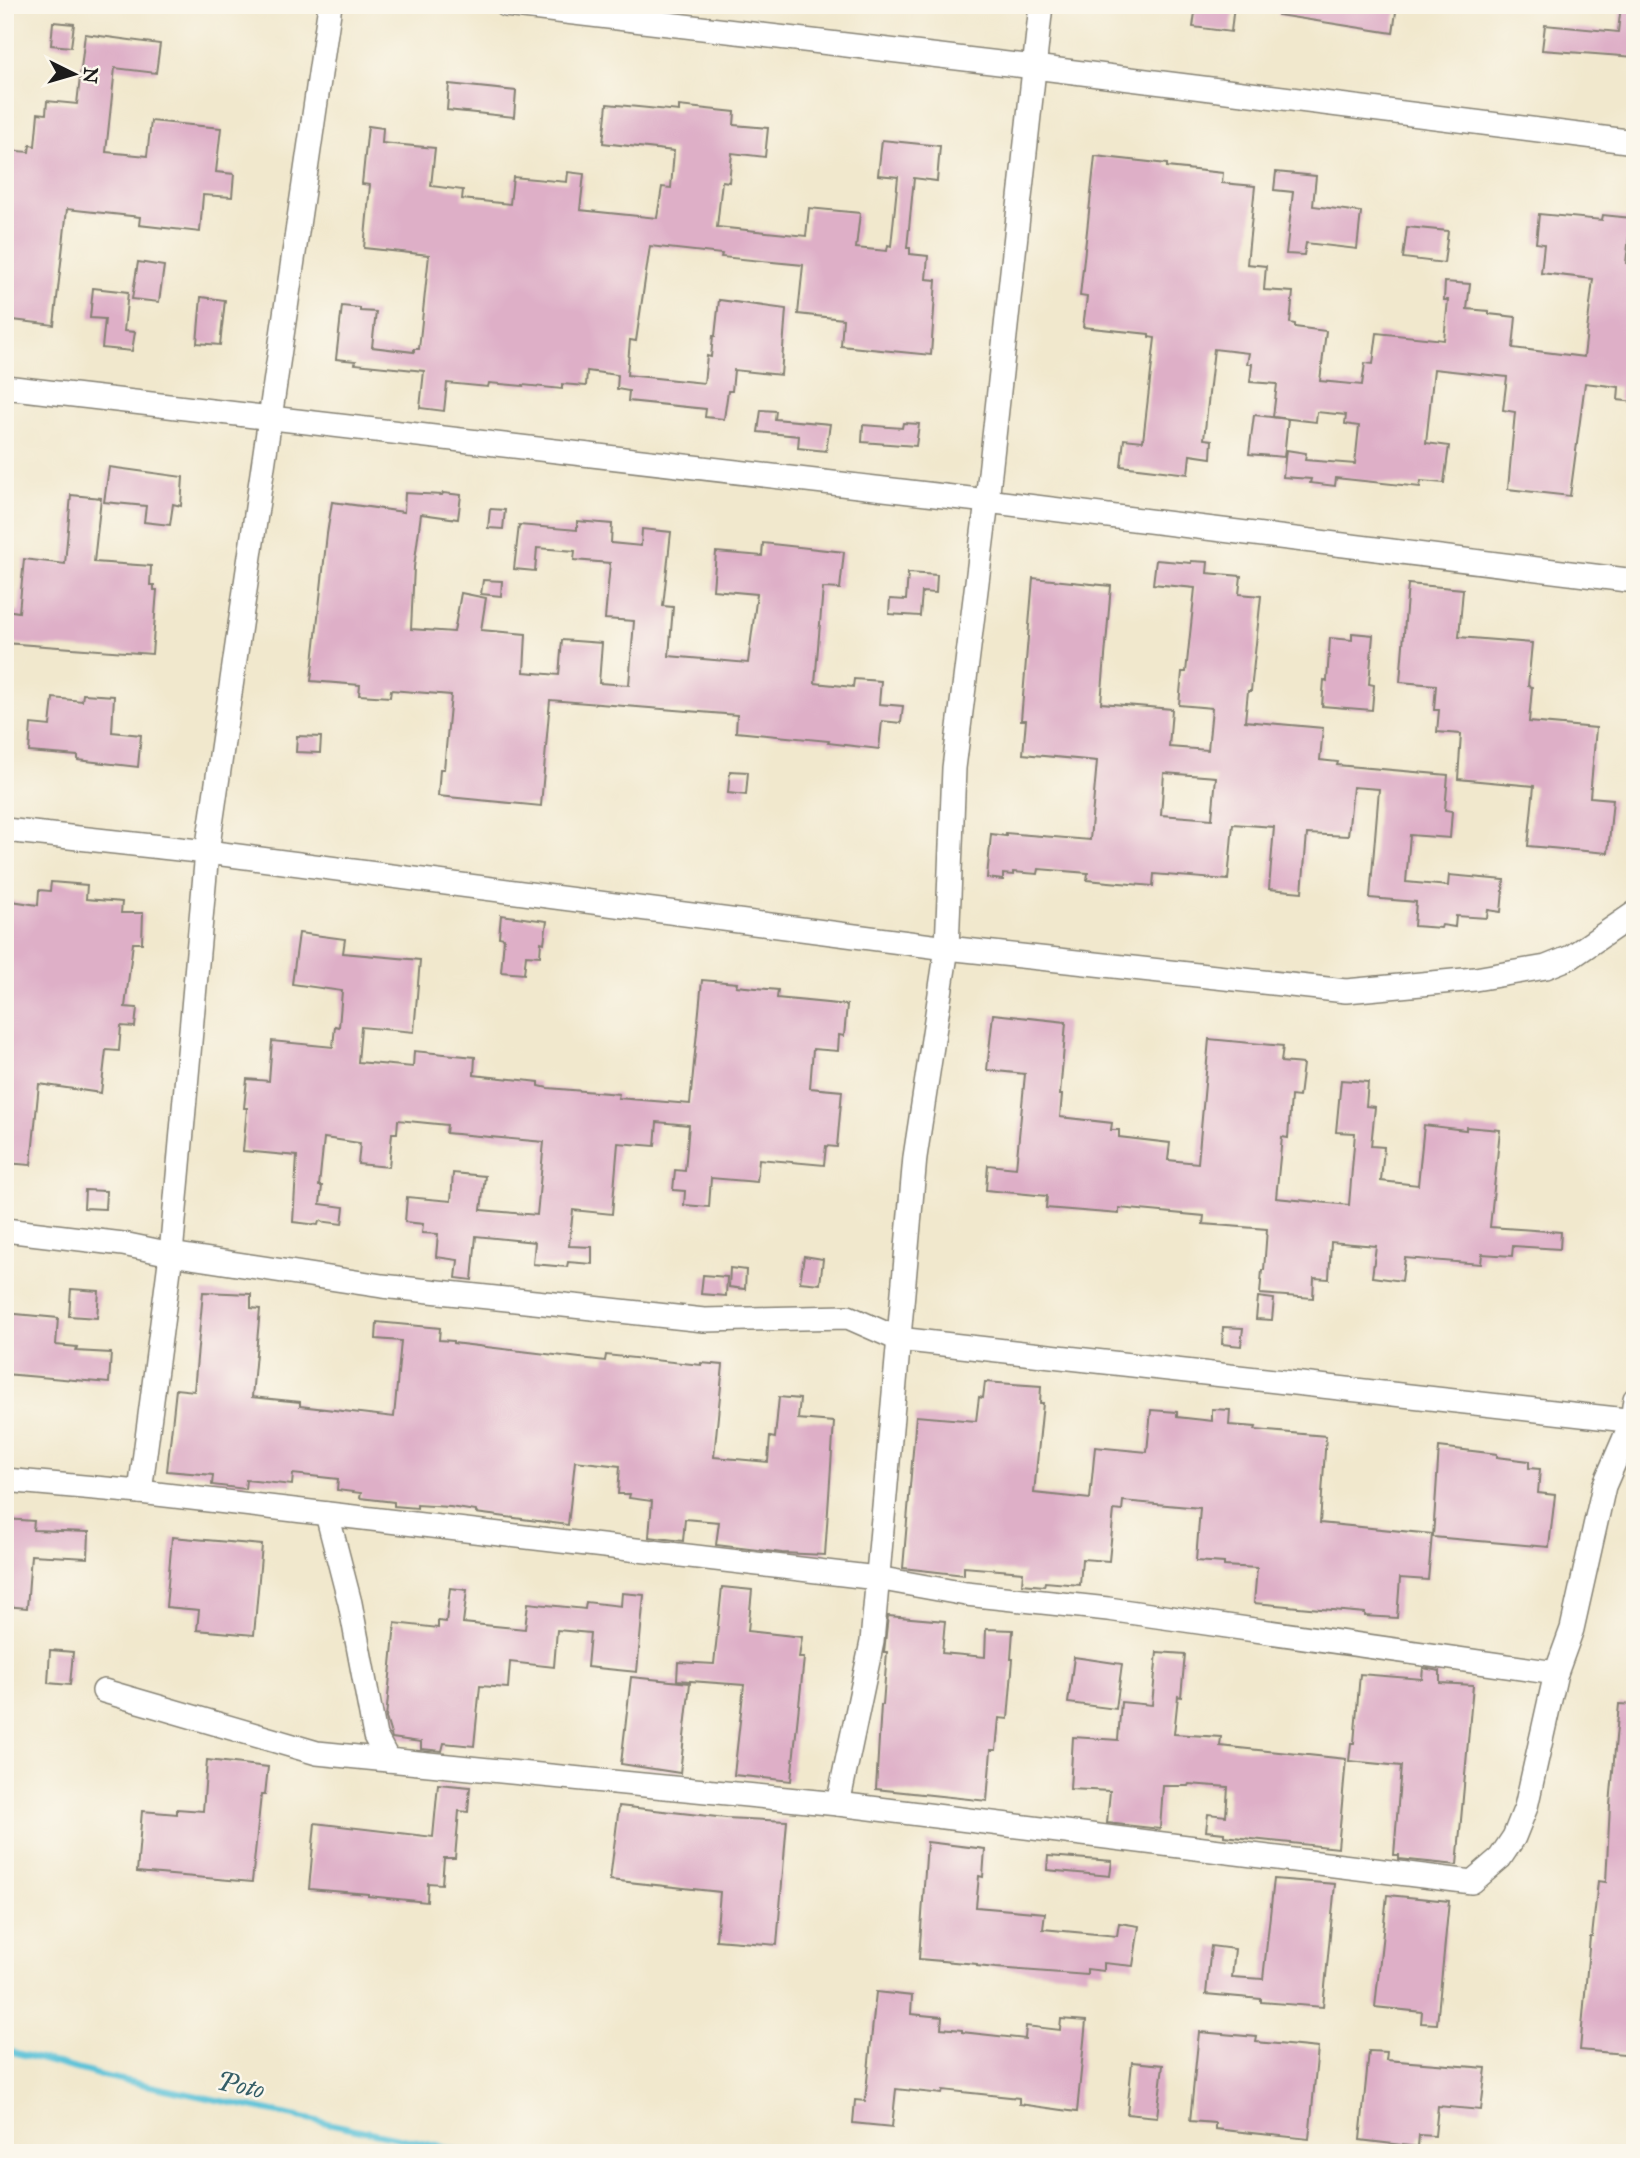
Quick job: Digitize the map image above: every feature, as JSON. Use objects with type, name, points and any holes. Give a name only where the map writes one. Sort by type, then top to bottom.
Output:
[{"type":"street","points":[[140,1492],[171,1254],[207,852],[330,5]]},
{"type":"street","points":[[506,5],[1635,142]]},
{"type":"street","points":[[838,1804],[872,1642],[915,1157],[947,948],[954,768],[987,501],[1041,5]]},
{"type":"street","points":[[5,387],[987,501],[1635,581]]},
{"type":"street","points":[[5,830],[207,852],[947,948],[1346,991],[1475,979],[1546,967],[1571,957],[1635,913]]},
{"type":"street","points":[[5,1230],[123,1244],[171,1254],[382,1286],[704,1320],[848,1317],[898,1339],[1634,1414],[1604,1486],[1572,1629],[1556,1673],[1526,1807],[1514,1837],[1500,1858],[1472,1882],[838,1804],[317,1753],[104,1692]]},
{"type":"street","points":[[5,1480],[140,1492],[877,1578],[965,1594],[1108,1609],[1556,1673]]},
{"type":"street","points":[[327,1514],[350,1603],[375,1735],[388,1760]]},
{"type":"building","points":[[1196,5],[1234,5],[1231,32],[1193,27]]},
{"type":"building","points":[[1278,5],[1397,5],[1393,33],[1278,15]]},
{"type":"building","points":[[1621,5],[1635,5],[1635,57],[1542,50],[1545,25],[1618,32]]},
{"type":"building","points":[[53,22],[74,24],[71,47],[51,45]]},
{"type":"building","points":[[85,34],[160,44],[156,73],[115,68],[106,152],[147,156],[151,121],[221,128],[216,172],[234,174],[232,197],[203,195],[200,232],[139,225],[140,217],[67,209],[54,325],[5,319],[5,150],[29,152],[30,145],[35,146],[38,113],[46,114],[47,101],[77,104]]},
{"type":"building","points":[[449,84],[516,91],[514,117],[447,110]]},
{"type":"building","points":[[607,104],[679,111],[679,106],[735,112],[734,125],[768,128],[765,157],[732,153],[729,182],[722,181],[717,227],[806,236],[809,208],[860,213],[856,248],[887,251],[888,245],[891,246],[898,177],[878,175],[882,140],[940,146],[937,181],[914,178],[907,248],[910,248],[910,254],[928,256],[926,279],[936,280],[931,355],[841,346],[843,319],[798,314],[803,265],[721,257],[722,254],[650,246],[636,341],[630,340],[627,375],[704,383],[707,356],[711,357],[715,336],[719,300],[786,309],[781,375],[734,370],[732,391],[728,391],[724,419],[705,417],[706,409],[628,401],[629,391],[617,389],[618,375],[587,371],[586,386],[562,384],[562,389],[489,383],[488,387],[447,383],[444,411],[420,408],[424,371],[355,364],[356,361],[336,359],[342,306],[376,312],[372,347],[414,352],[414,349],[419,349],[429,255],[364,248],[370,185],[362,184],[368,126],[383,128],[382,143],[435,148],[431,186],[463,190],[462,199],[510,204],[513,177],[567,182],[568,172],[584,174],[580,210],[657,218],[662,187],[671,188],[674,151],[603,143]]},
{"type":"building","points":[[1095,156],[1223,173],[1222,183],[1255,186],[1247,264],[1266,266],[1264,290],[1293,292],[1290,323],[1295,324],[1295,327],[1326,331],[1320,381],[1362,385],[1365,363],[1373,364],[1377,333],[1444,340],[1448,300],[1444,300],[1445,282],[1470,284],[1467,309],[1516,317],[1513,348],[1584,357],[1593,279],[1541,273],[1544,244],[1536,243],[1539,214],[1602,220],[1603,215],[1631,218],[1626,263],[1635,264],[1635,402],[1618,400],[1619,387],[1585,383],[1570,496],[1508,489],[1515,412],[1503,410],[1507,377],[1434,369],[1426,443],[1449,446],[1444,483],[1421,481],[1420,487],[1336,478],[1335,486],[1310,483],[1311,479],[1283,477],[1286,450],[1306,453],[1305,460],[1355,464],[1359,426],[1345,424],[1346,415],[1317,412],[1316,422],[1273,417],[1277,384],[1250,382],[1252,364],[1247,364],[1249,353],[1214,349],[1204,439],[1212,440],[1211,458],[1190,455],[1188,474],[1121,466],[1124,439],[1143,441],[1155,338],[1149,337],[1149,334],[1083,327],[1087,297],[1080,296]]},
{"type":"building","points":[[1276,172],[1316,176],[1313,206],[1361,212],[1357,249],[1306,243],[1304,255],[1286,254],[1293,192],[1274,190]]},
{"type":"building","points":[[1407,227],[1448,231],[1444,263],[1403,258]]},
{"type":"building","points":[[138,262],[164,266],[159,302],[132,299]]},
{"type":"building","points":[[93,288],[128,292],[124,331],[135,332],[132,351],[102,348],[105,319],[90,318]]},
{"type":"building","points":[[201,297],[225,300],[220,345],[197,343]]},
{"type":"building","points":[[761,410],[776,411],[775,419],[830,424],[826,451],[798,448],[799,436],[758,432]]},
{"type":"building","points":[[1254,415],[1288,419],[1284,457],[1249,454]]},
{"type":"building","points":[[903,423],[919,424],[916,446],[862,442],[863,425],[902,428]]},
{"type":"building","points":[[109,467],[183,477],[181,506],[173,504],[170,525],[144,522],[146,506],[104,502]]},
{"type":"building","points":[[405,493],[461,495],[458,519],[421,514],[414,567],[411,629],[454,632],[461,593],[486,598],[481,630],[526,634],[524,672],[559,675],[562,640],[602,643],[599,683],[629,685],[634,621],[605,619],[610,563],[574,560],[575,551],[537,548],[535,571],[514,569],[519,525],[577,530],[577,521],[612,524],[611,543],[641,546],[642,529],[671,532],[663,606],[673,607],[669,656],[748,663],[757,594],[713,590],[716,552],[762,556],[763,543],[844,552],[840,589],[823,588],[815,683],[853,687],[854,679],[881,681],[879,704],[903,706],[901,723],[882,721],[879,749],[736,732],[737,715],[550,700],[541,806],[438,796],[440,769],[444,769],[451,695],[391,690],[390,697],[359,695],[360,685],[311,681],[332,502],[404,512]]},
{"type":"building","points":[[71,495],[101,498],[94,562],[151,566],[150,585],[154,585],[154,590],[157,590],[152,654],[5,643],[5,610],[19,612],[24,559],[65,564]]},
{"type":"building","points":[[490,509],[505,510],[503,529],[488,528]]},
{"type":"building","points":[[1156,560],[1208,562],[1207,573],[1241,576],[1239,594],[1261,596],[1251,691],[1248,691],[1245,721],[1323,728],[1320,760],[1338,762],[1337,765],[1448,775],[1445,810],[1452,811],[1450,838],[1410,835],[1406,882],[1448,886],[1449,875],[1504,880],[1501,912],[1488,910],[1487,918],[1456,916],[1455,927],[1414,926],[1416,902],[1370,898],[1379,789],[1353,787],[1348,836],[1307,834],[1302,892],[1269,889],[1274,827],[1233,824],[1228,880],[1154,874],[1153,886],[1087,880],[1088,873],[1039,869],[1038,874],[1013,872],[1013,875],[1003,874],[1003,880],[987,878],[991,834],[1090,840],[1097,761],[1023,754],[1026,720],[1021,720],[1033,578],[1111,586],[1101,703],[1172,709],[1169,747],[1208,750],[1212,708],[1179,705],[1182,672],[1186,672],[1195,588],[1153,584]],"holes":[[[1164,773],[1216,777],[1212,819],[1161,815]]]},
{"type":"building","points":[[908,573],[937,575],[936,593],[922,592],[920,616],[889,614],[890,599],[906,600]]},
{"type":"building","points":[[483,580],[502,581],[501,596],[481,594]]},
{"type":"building","points":[[1408,584],[1463,589],[1459,637],[1532,643],[1528,686],[1532,687],[1529,722],[1596,728],[1590,797],[1613,799],[1608,853],[1528,846],[1534,786],[1458,779],[1461,734],[1437,732],[1439,710],[1434,710],[1436,685],[1400,682]]},
{"type":"building","points":[[1352,633],[1373,635],[1369,684],[1374,685],[1372,710],[1322,706],[1330,638],[1352,640]]},
{"type":"building","points":[[83,694],[114,696],[112,732],[141,735],[138,767],[78,760],[78,756],[29,752],[31,724],[50,726],[53,698],[82,701]]},
{"type":"building","points":[[297,736],[321,737],[320,753],[296,752]]},
{"type":"building","points":[[730,771],[748,772],[746,795],[728,793]]},
{"type":"building","points":[[51,882],[87,885],[86,899],[122,902],[121,913],[143,913],[142,943],[133,943],[125,1007],[137,1008],[135,1027],[121,1026],[119,1051],[106,1050],[101,1093],[39,1084],[31,1165],[5,1163],[5,900],[38,905],[39,890],[50,891]]},
{"type":"building","points":[[501,915],[547,921],[540,956],[526,955],[524,974],[501,972],[504,938],[499,937]]},
{"type":"building","points":[[299,933],[345,939],[343,953],[420,960],[414,1032],[361,1027],[358,1062],[413,1067],[414,1051],[475,1057],[474,1075],[539,1082],[539,1086],[548,1088],[619,1094],[618,1098],[690,1104],[702,980],[778,990],[777,998],[847,1005],[844,1036],[839,1035],[838,1051],[813,1049],[810,1088],[842,1091],[837,1147],[826,1146],[824,1165],[759,1159],[757,1182],[711,1178],[709,1207],[684,1205],[685,1191],[673,1190],[675,1170],[685,1171],[689,1125],[657,1122],[655,1146],[618,1143],[612,1214],[573,1210],[569,1246],[592,1247],[592,1264],[568,1262],[567,1267],[533,1264],[535,1242],[476,1236],[472,1280],[456,1278],[458,1260],[436,1257],[438,1234],[422,1233],[423,1224],[405,1222],[407,1197],[451,1201],[453,1173],[485,1176],[481,1210],[537,1215],[544,1142],[446,1133],[447,1125],[398,1120],[397,1133],[392,1133],[389,1167],[358,1164],[360,1143],[324,1138],[320,1204],[344,1207],[342,1224],[293,1222],[297,1156],[243,1151],[247,1079],[269,1081],[272,1041],[333,1047],[335,1026],[339,1027],[342,991],[292,984]]},
{"type":"building","points":[[993,1014],[1066,1022],[1060,1117],[1112,1123],[1111,1130],[1119,1130],[1119,1137],[1170,1143],[1168,1160],[1198,1163],[1209,1039],[1283,1046],[1281,1062],[1303,1064],[1299,1097],[1291,1096],[1288,1138],[1282,1137],[1276,1198],[1349,1205],[1355,1133],[1336,1132],[1341,1080],[1368,1082],[1366,1106],[1375,1107],[1371,1146],[1384,1147],[1381,1181],[1418,1185],[1424,1125],[1466,1130],[1466,1127],[1500,1130],[1490,1227],[1561,1232],[1560,1249],[1513,1246],[1512,1256],[1482,1254],[1481,1264],[1405,1258],[1402,1281],[1372,1277],[1376,1246],[1331,1242],[1329,1279],[1314,1278],[1313,1298],[1260,1294],[1267,1229],[1203,1224],[1204,1216],[1119,1208],[1119,1214],[1046,1208],[1047,1196],[986,1190],[988,1165],[1016,1168],[1025,1074],[987,1070]]},
{"type":"building","points":[[85,1190],[106,1191],[105,1209],[84,1208]]},
{"type":"building","points":[[804,1256],[823,1259],[820,1284],[800,1282]]},
{"type":"building","points":[[730,1268],[746,1270],[745,1289],[729,1287]]},
{"type":"building","points":[[703,1275],[727,1277],[726,1296],[701,1294]]},
{"type":"building","points":[[71,1289],[99,1291],[97,1318],[69,1316]]},
{"type":"building","points":[[203,1292],[251,1294],[251,1308],[260,1309],[252,1397],[300,1402],[300,1406],[394,1417],[401,1341],[376,1339],[377,1322],[440,1328],[439,1340],[453,1343],[605,1361],[606,1355],[723,1365],[714,1457],[768,1462],[770,1437],[775,1438],[779,1397],[800,1399],[798,1419],[834,1422],[825,1555],[716,1545],[719,1522],[685,1519],[683,1541],[649,1537],[652,1501],[629,1498],[630,1494],[618,1494],[620,1466],[575,1461],[568,1525],[450,1507],[394,1506],[394,1502],[360,1498],[361,1493],[337,1490],[338,1479],[293,1474],[292,1485],[246,1480],[245,1489],[212,1485],[213,1475],[167,1471],[176,1389],[194,1391]]},
{"type":"building","points":[[1258,1297],[1274,1299],[1272,1320],[1256,1319]]},
{"type":"building","points":[[5,1313],[58,1318],[56,1345],[77,1347],[76,1351],[111,1353],[109,1383],[5,1374]]},
{"type":"building","points":[[1223,1327],[1243,1328],[1241,1346],[1222,1344]]},
{"type":"building","points":[[985,1382],[1041,1386],[1040,1403],[1043,1403],[1034,1493],[1090,1499],[1095,1447],[1147,1452],[1151,1410],[1177,1412],[1177,1417],[1212,1421],[1212,1409],[1230,1410],[1229,1425],[1326,1436],[1320,1523],[1432,1534],[1428,1580],[1400,1578],[1397,1618],[1254,1603],[1257,1568],[1196,1561],[1200,1508],[1123,1501],[1122,1511],[1114,1510],[1109,1561],[1082,1559],[1080,1585],[1045,1582],[1044,1586],[1022,1584],[1023,1572],[964,1567],[964,1575],[903,1568],[916,1416],[976,1421],[979,1397],[983,1398]]},
{"type":"building","points":[[1439,1447],[1497,1454],[1497,1457],[1529,1461],[1529,1468],[1540,1469],[1538,1493],[1555,1495],[1549,1547],[1433,1537]]},
{"type":"building","points":[[5,1519],[34,1521],[33,1530],[89,1532],[88,1558],[31,1555],[27,1608],[5,1606]]},
{"type":"building","points":[[172,1537],[262,1545],[254,1635],[197,1630],[199,1610],[166,1607]]},
{"type":"building","points":[[722,1587],[752,1590],[748,1631],[802,1637],[799,1658],[804,1658],[791,1781],[734,1775],[744,1685],[677,1680],[678,1662],[714,1664]]},
{"type":"building","points":[[450,1588],[467,1590],[463,1623],[525,1629],[528,1603],[585,1609],[586,1602],[621,1606],[622,1593],[644,1595],[637,1672],[587,1667],[590,1633],[557,1630],[554,1667],[510,1662],[508,1688],[480,1686],[474,1746],[444,1743],[442,1751],[421,1749],[421,1742],[392,1738],[386,1718],[395,1623],[438,1628],[438,1621],[446,1622]]},
{"type":"building","points":[[888,1616],[945,1621],[942,1653],[985,1657],[986,1629],[1013,1630],[1008,1719],[999,1718],[996,1750],[991,1750],[987,1801],[876,1789]]},
{"type":"building","points":[[50,1650],[73,1652],[70,1685],[48,1683]]},
{"type":"building","points":[[1157,1652],[1185,1654],[1174,1734],[1221,1737],[1220,1746],[1346,1759],[1338,1848],[1224,1836],[1224,1833],[1206,1831],[1208,1814],[1226,1816],[1228,1787],[1189,1784],[1163,1786],[1160,1829],[1107,1823],[1110,1791],[1070,1789],[1073,1737],[1118,1740],[1121,1702],[1152,1705]]},
{"type":"building","points":[[1074,1657],[1122,1664],[1116,1709],[1068,1703]]},
{"type":"building","points":[[1423,1668],[1440,1671],[1440,1683],[1473,1685],[1457,1865],[1399,1859],[1399,1855],[1394,1855],[1401,1766],[1349,1761],[1351,1743],[1354,1743],[1360,1674],[1422,1679]]},
{"type":"building","points":[[631,1677],[690,1683],[680,1773],[621,1764]]},
{"type":"building","points":[[1619,1704],[1635,1705],[1635,2055],[1580,2050],[1598,1881],[1606,1882]]},
{"type":"building","points":[[207,1760],[268,1767],[265,1795],[261,1795],[252,1882],[137,1872],[142,1811],[177,1814],[177,1809],[203,1811]]},
{"type":"building","points":[[438,1784],[470,1787],[468,1812],[459,1811],[455,1858],[444,1858],[442,1884],[428,1883],[427,1902],[309,1889],[315,1823],[433,1837]]},
{"type":"building","points":[[619,1806],[726,1818],[787,1821],[777,1945],[716,1940],[720,1892],[610,1880]]},
{"type":"building","points":[[927,1842],[985,1849],[983,1877],[979,1876],[976,1907],[1045,1913],[1043,1929],[1117,1936],[1119,1923],[1139,1926],[1133,1966],[1104,1963],[1104,1971],[1087,1969],[1087,1975],[919,1959]]},
{"type":"building","points":[[1048,1856],[1112,1861],[1110,1876],[1047,1870]]},
{"type":"building","points":[[1274,1879],[1335,1884],[1323,2007],[1206,1994],[1211,1946],[1235,1949],[1232,1977],[1263,1979]]},
{"type":"building","points":[[1387,1895],[1449,1901],[1437,2024],[1421,2023],[1422,2012],[1375,2007]]},
{"type":"building","points":[[876,1992],[912,1996],[911,2014],[942,2017],[941,2028],[962,2032],[1025,2039],[1026,2026],[1060,2030],[1061,2019],[1086,2021],[1077,2112],[1019,2104],[1019,2098],[943,2090],[942,2094],[896,2089],[892,2127],[853,2123],[855,2100],[865,2101]]},
{"type":"building","points":[[1199,2032],[1257,2037],[1256,2042],[1318,2048],[1309,2139],[1215,2129],[1215,2123],[1190,2121]]},
{"type":"building","points":[[1369,2051],[1387,2052],[1386,2060],[1486,2068],[1481,2110],[1438,2106],[1435,2136],[1419,2135],[1418,2147],[1360,2140]]},
{"type":"building","points":[[1132,2062],[1163,2065],[1157,2117],[1127,2114]]},
{"type":"waterway","name":"Poto","points":[[5,2050],[103,2076],[470,2153]]}]
